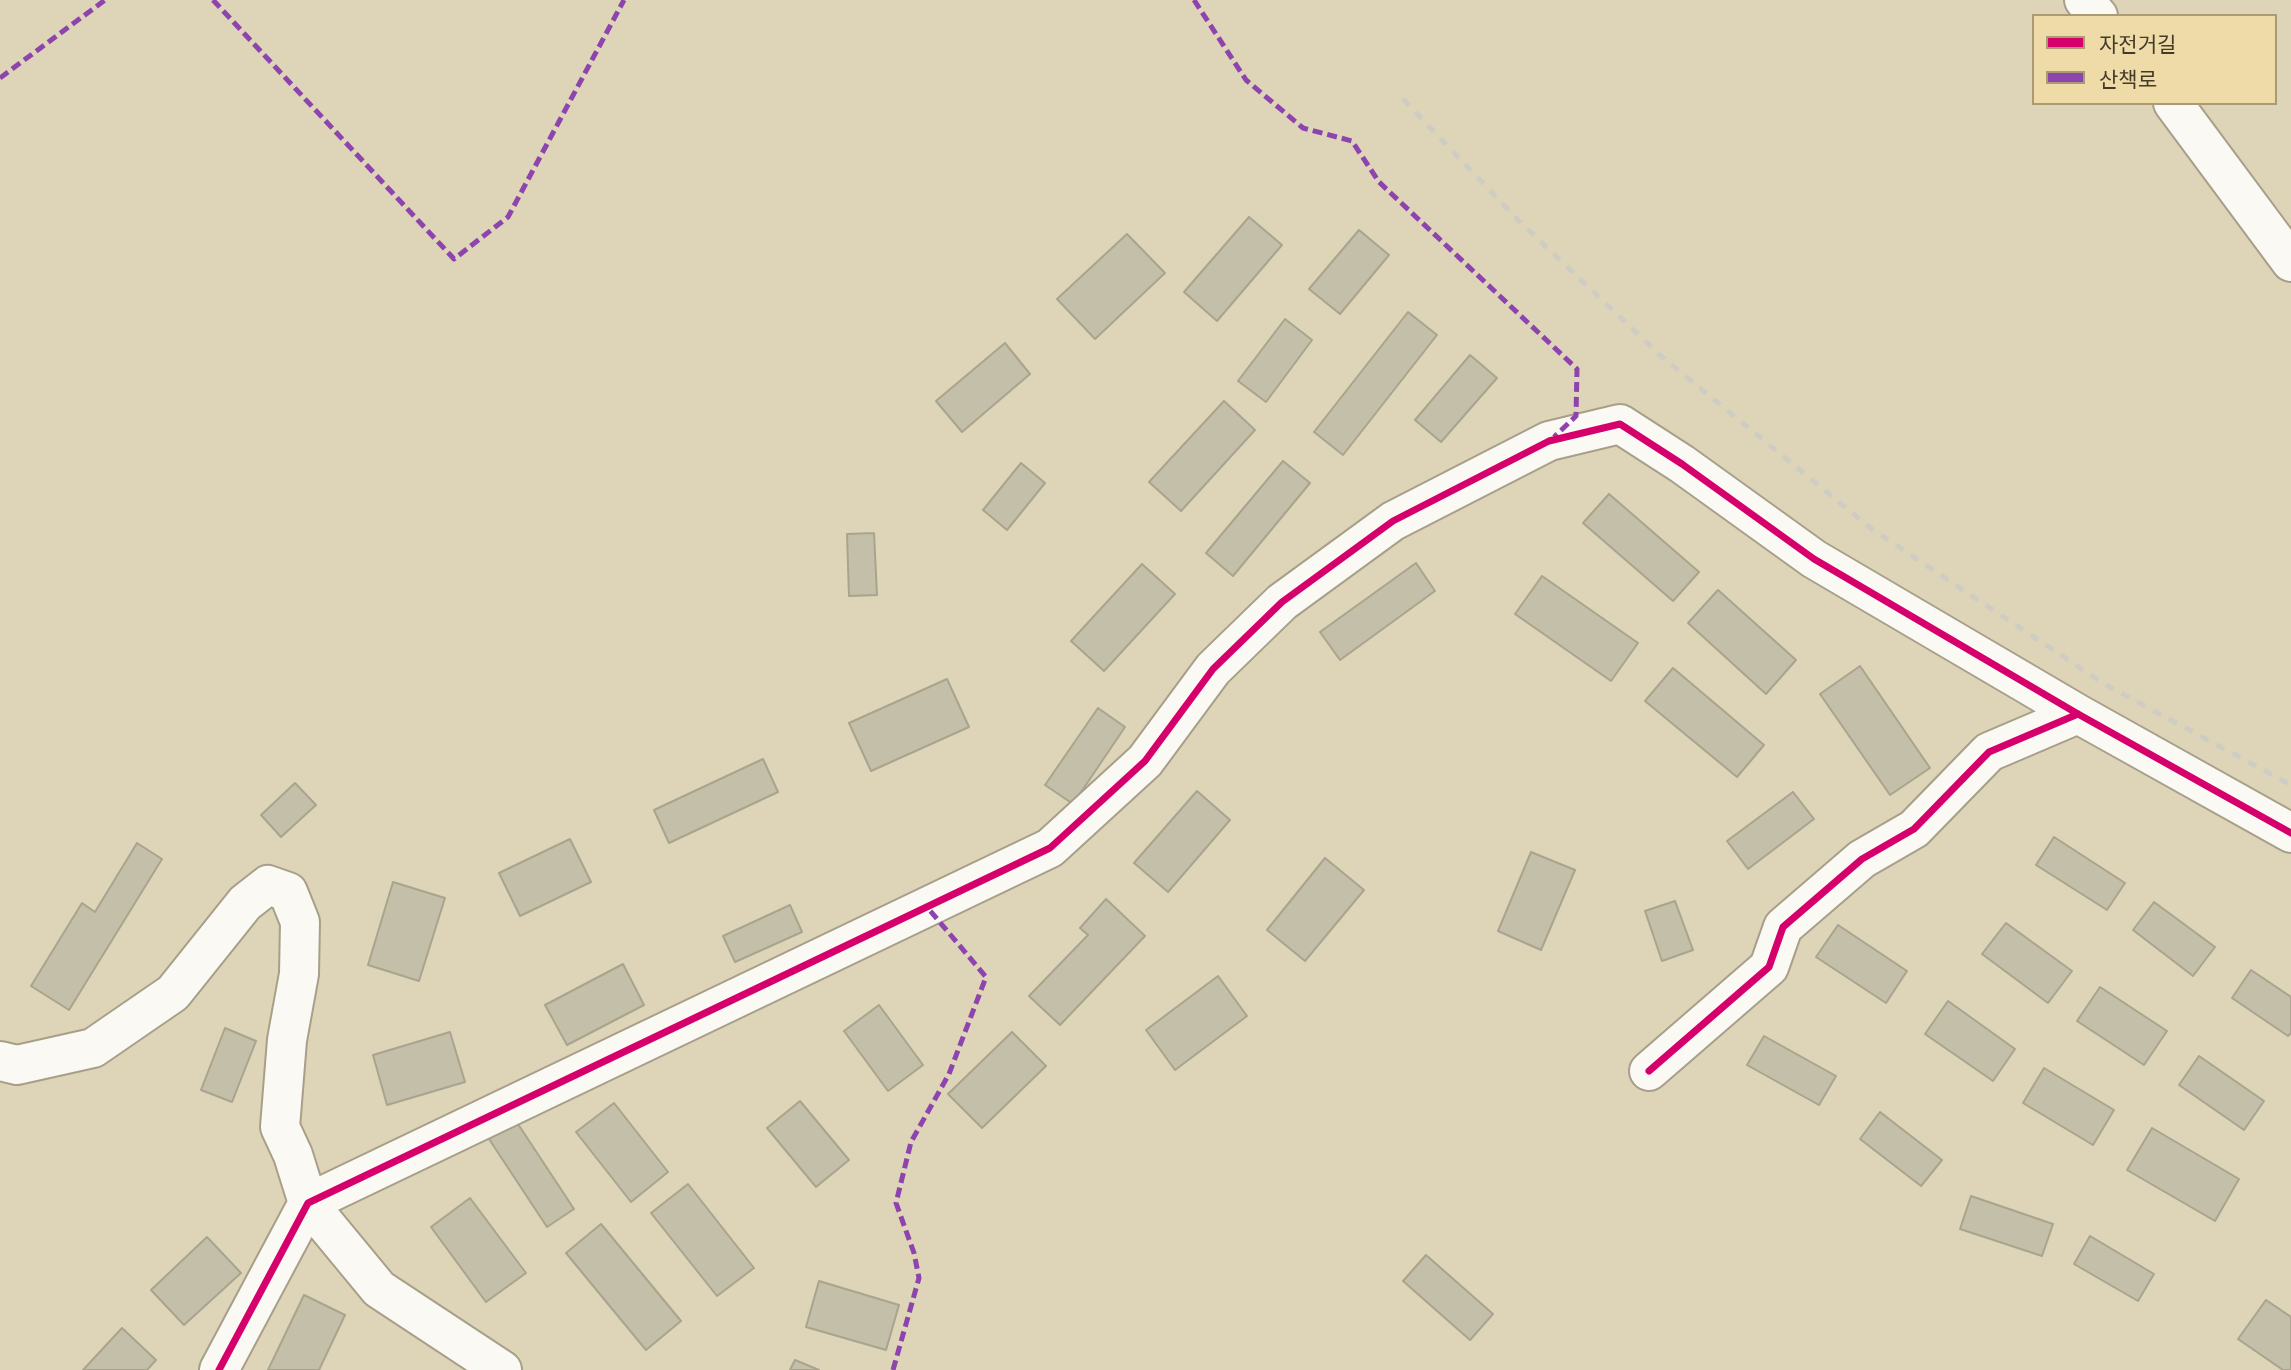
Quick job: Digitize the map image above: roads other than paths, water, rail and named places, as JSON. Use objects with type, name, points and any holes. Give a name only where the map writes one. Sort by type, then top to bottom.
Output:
[{"type":"street","points":[[2084,0],[2096,14]]},
{"type":"street","points":[[2174,105],[2291,262]]},
{"type":"street","points":[[219,1370],[308,1203],[1050,848],[1145,761],[1213,669],[1282,602],[1393,521],[1549,441],[1620,424],[1682,464],[1814,559],[2078,714],[2291,833]]},
{"type":"street","points":[[1649,1071],[1769,967],[1783,927],[1862,859],[1914,829],[1989,752],[2078,714]]},
{"type":"street","points":[[0,1061],[17,1065],[93,1048],[173,993],[245,903],[268,885],[288,892],[300,922],[299,974],[287,1040],[280,1127],[293,1155],[308,1203],[379,1289],[502,1370]]},
{"type":"railway","points":[[1403,99],[1519,221],[1661,356],[1873,530],[2106,685],[2291,785]]}]
